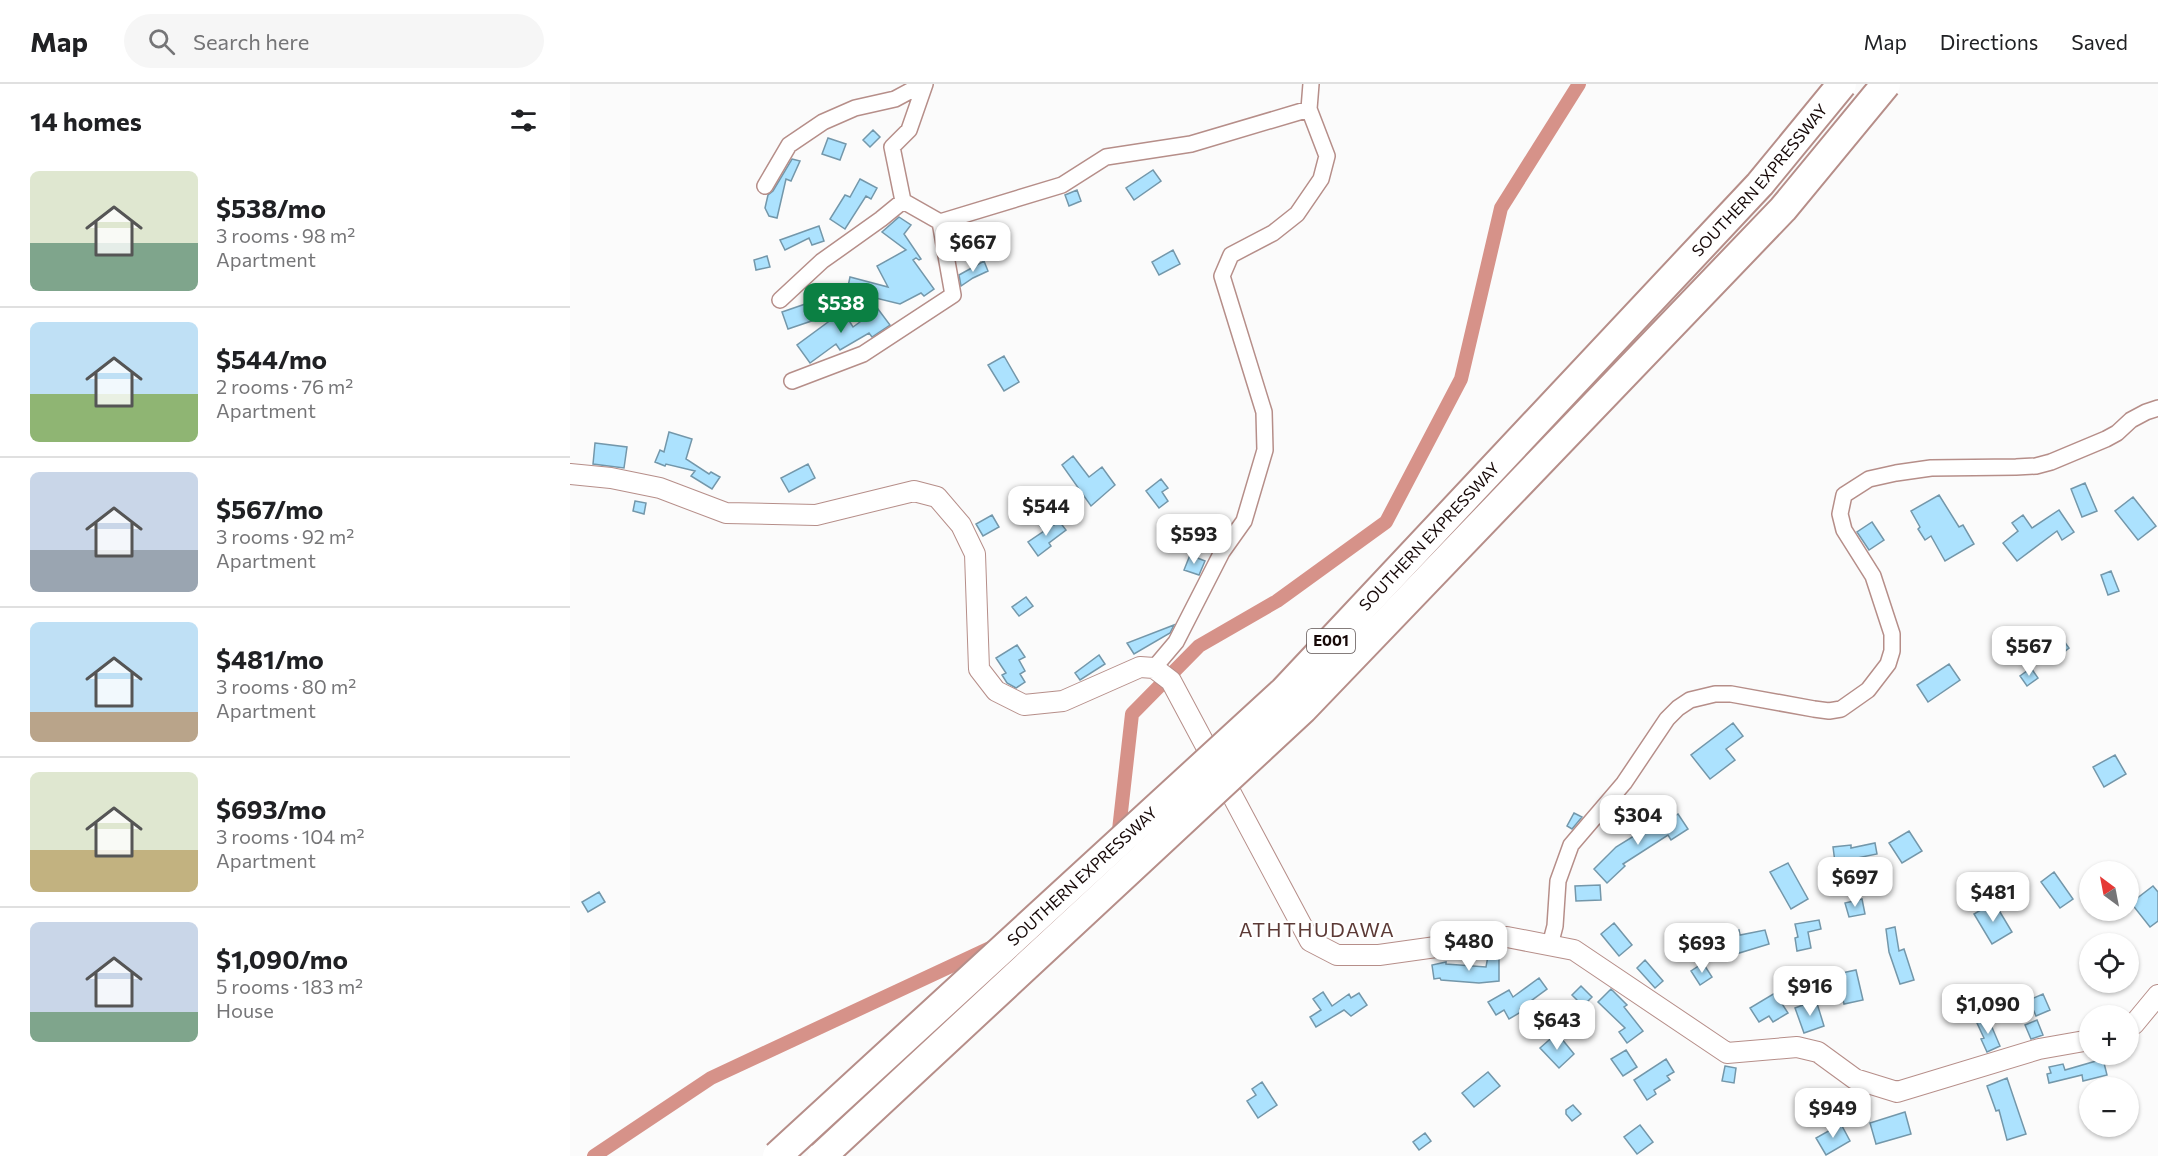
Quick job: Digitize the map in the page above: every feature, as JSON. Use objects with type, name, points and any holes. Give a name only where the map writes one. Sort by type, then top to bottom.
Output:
[{"type":"highway","name":"SOUTHERN EXPRESSWAY","points":[[777,1156],[1284,691],[1760,184],[1842,84]]},
{"type":"highway","name":"SOUTHERN EXPRESSWAY","points":[[822,1156],[1303,709],[1783,209],[1886,84]]},
{"type":"street","points":[[765,186],[789,145],[823,122],[855,108],[895,99],[924,84]]},
{"type":"street","points":[[924,84],[909,130],[892,147],[903,201],[940,222],[1062,185],[1106,157],[1191,144],[1309,109]]},
{"type":"street","points":[[1161,673],[1222,552],[1244,521],[1265,450],[1264,412],[1222,276],[1231,255],[1273,232],[1297,214],[1321,179],[1327,156],[1309,109],[1311,84]]},
{"type":"street","points":[[780,300],[822,261],[903,201]]},
{"type":"street","points":[[792,381],[863,354],[953,295],[940,222]]},
{"type":"street","points":[[1550,945],[1555,926],[1558,880],[1571,845],[1624,783],[1667,719],[1678,708],[1690,700],[1714,694],[1731,694],[1814,709],[1829,711],[1841,709],[1868,690],[1888,664],[1892,651],[1892,634],[1873,576],[1844,530],[1840,514],[1845,495],[1869,479],[1896,473],[1931,468],[2036,466],[2051,462],[2106,439],[2132,420],[2158,408]]},
{"type":"street","points":[[570,474],[611,478],[660,488],[726,513],[816,515],[914,491],[937,497],[961,525],[975,554],[979,669],[996,691],[1024,705],[1063,701],[1140,667],[1161,673],[1310,941],[1337,955],[1379,955],[1507,937],[1574,950],[1727,1053],[1797,1047],[1818,1052],[1855,1079],[1897,1092],[2039,1048],[2079,1042]]},
{"type":"street","points":[[2139,1018],[2158,995]]},
{"type":"building","points":[[873,130],[880,137],[870,147],[863,140]]},
{"type":"building","points":[[828,138],[846,144],[840,160],[822,154]]},
{"type":"building","points":[[792,159],[800,161],[791,181],[786,179],[777,218],[769,216],[765,208],[768,195],[773,191]]},
{"type":"building","points":[[1153,170],[1161,181],[1134,200],[1126,188]]},
{"type":"building","points":[[860,179],[877,188],[871,199],[866,196],[845,229],[830,219],[845,195],[850,197]]},
{"type":"building","points":[[1077,190],[1081,201],[1069,206],[1065,195]]},
{"type":"building","points":[[899,217],[911,225],[904,234],[921,259],[913,260],[934,289],[924,296],[921,293],[900,304],[847,291],[850,277],[888,287],[877,266],[906,250],[882,232]]},
{"type":"building","points":[[819,226],[824,241],[812,245],[809,238],[785,250],[780,240]]},
{"type":"building","points":[[981,227],[983,241],[965,245],[962,230]]},
{"type":"building","points":[[1173,250],[1180,264],[1159,275],[1152,262]]},
{"type":"building","points":[[767,256],[770,267],[756,270],[754,260]]},
{"type":"building","points":[[984,261],[988,271],[961,286],[959,275]]},
{"type":"building","points":[[823,288],[838,312],[788,329],[782,312],[811,302],[808,297]]},
{"type":"building","points":[[878,309],[890,325],[872,337],[869,333],[840,350],[836,344],[810,363],[797,345],[839,314],[844,321],[848,319],[853,327]]},
{"type":"building","points":[[1004,356],[1019,382],[1004,391],[988,365]]},
{"type":"building","points":[[669,432],[692,439],[686,459],[709,474],[711,472],[720,477],[712,489],[691,476],[695,471],[655,462],[660,450],[664,452]]},
{"type":"building","points":[[595,443],[627,447],[624,468],[593,464]]},
{"type":"building","points":[[1073,456],[1089,477],[1102,467],[1115,485],[1091,506],[1062,465]]},
{"type":"building","points":[[808,464],[815,478],[789,492],[781,478]]},
{"type":"building","points":[[1161,479],[1168,488],[1162,492],[1168,501],[1159,508],[1146,491]]},
{"type":"building","points":[[2085,483],[2097,511],[2082,517],[2071,489]]},
{"type":"building","points":[[1939,495],[1959,527],[1963,525],[1974,544],[1945,561],[1931,536],[1925,540],[1911,511]]},
{"type":"building","points":[[2133,497],[2156,526],[2138,540],[2115,511]]},
{"type":"building","points":[[635,501],[646,503],[644,514],[633,511]]},
{"type":"building","points":[[2059,510],[2074,532],[2062,540],[2057,531],[2017,561],[2003,543],[2018,531],[2012,523],[2023,515],[2032,528]]},
{"type":"building","points":[[992,515],[999,527],[983,536],[976,524]]},
{"type":"building","points":[[1049,519],[1054,525],[1059,521],[1066,530],[1049,543],[1051,546],[1038,556],[1028,542],[1044,531],[1040,526]]},
{"type":"building","points":[[1872,522],[1884,540],[1869,550],[1857,532]]},
{"type":"building","points":[[1190,555],[1205,561],[1199,575],[1184,570]]},
{"type":"building","points":[[2111,571],[2119,591],[2108,595],[2101,575]]},
{"type":"building","points":[[1026,597],[1033,606],[1019,616],[1012,607]]},
{"type":"building","points":[[1174,625],[1170,633],[1134,654],[1127,643]]},
{"type":"building","points":[[2061,637],[2069,648],[2054,660],[2045,649]]},
{"type":"building","points":[[1017,645],[1025,657],[1019,660],[1025,671],[1020,674],[1025,682],[1016,688],[1007,683],[1002,675],[1006,673],[996,658]]},
{"type":"building","points":[[1099,655],[1105,664],[1080,680],[1075,673]]},
{"type":"building","points":[[1949,664],[1960,680],[1928,702],[1917,685]]},
{"type":"building","points":[[2031,668],[2038,678],[2027,686],[2020,676]]},
{"type":"building","points":[[1733,723],[1743,736],[1726,749],[1735,760],[1710,779],[1691,755]]},
{"type":"building","points":[[2115,755],[2126,774],[2104,787],[2093,767]]},
{"type":"building","points":[[1574,813],[1582,817],[1572,829],[1567,826]]},
{"type":"building","points":[[1678,814],[1688,829],[1671,840],[1668,835],[1623,864],[1625,866],[1607,883],[1594,869],[1616,847],[1634,836],[1632,832],[1648,821],[1654,830]]},
{"type":"building","points":[[1909,831],[1922,851],[1902,863],[1889,843]]},
{"type":"building","points":[[1875,843],[1877,854],[1852,859],[1853,864],[1846,865],[1846,869],[1836,870],[1833,847],[1851,845],[1851,848]]},
{"type":"building","points":[[1788,863],[1808,899],[1791,909],[1770,872]]},
{"type":"building","points":[[2054,872],[2073,899],[2060,908],[2041,882]]},
{"type":"building","points":[[1600,885],[1601,900],[1576,901],[1575,886]]},
{"type":"building","points":[[2153,886],[2158,892],[2158,921],[2150,927],[2139,913],[2139,897]]},
{"type":"building","points":[[599,892],[605,902],[588,912],[582,902]]},
{"type":"building","points":[[1862,899],[1865,914],[1849,917],[1845,903]]},
{"type":"building","points":[[1994,902],[2012,932],[1992,944],[1974,914]]},
{"type":"building","points":[[1819,920],[1821,929],[1808,932],[1811,948],[1797,951],[1795,938],[1798,937],[1795,924]]},
{"type":"building","points":[[1614,923],[1632,945],[1619,956],[1601,934]]},
{"type":"building","points":[[1895,927],[1899,951],[1904,949],[1914,980],[1900,984],[1889,952],[1886,929]]},
{"type":"building","points":[[1739,930],[1740,935],[1765,930],[1769,944],[1736,954],[1735,951],[1727,953],[1725,943],[1732,941],[1730,933]]},
{"type":"building","points":[[1488,956],[1499,956],[1499,981],[1479,983],[1434,979],[1432,965],[1446,962],[1446,964],[1486,967]]},
{"type":"building","points":[[1645,960],[1663,981],[1655,988],[1637,968]]},
{"type":"building","points":[[1703,963],[1712,977],[1700,985],[1691,971]]},
{"type":"building","points":[[1856,970],[1863,1000],[1844,1004],[1837,974]]},
{"type":"building","points":[[1539,978],[1547,989],[1520,1009],[1521,1012],[1509,1019],[1504,1010],[1496,1015],[1488,1002],[1509,990],[1513,997]]},
{"type":"building","points":[[1581,986],[1592,997],[1583,1006],[1572,995]]},
{"type":"building","points":[[1611,989],[1627,1005],[1624,1007],[1643,1031],[1627,1043],[1619,1032],[1625,1028],[1598,1002]]},
{"type":"building","points":[[1323,992],[1332,1006],[1349,994],[1351,998],[1359,993],[1367,1005],[1351,1016],[1344,1010],[1316,1027],[1310,1017],[1321,1010],[1313,999]]},
{"type":"building","points":[[1775,993],[1788,1013],[1773,1022],[1769,1016],[1759,1022],[1750,1008]]},
{"type":"building","points":[[2043,994],[2050,1010],[2036,1016],[2029,1000]]},
{"type":"building","points":[[1816,1000],[1824,1026],[1804,1033],[1795,1008]]},
{"type":"building","points":[[1988,1018],[2000,1046],[1987,1052],[1977,1023]]},
{"type":"building","points":[[2037,1020],[2043,1035],[2031,1039],[2025,1025]]},
{"type":"building","points":[[1557,1033],[1574,1054],[1559,1068],[1540,1048]]},
{"type":"building","points":[[1626,1050],[1637,1067],[1623,1076],[1611,1059]]},
{"type":"building","points":[[1666,1059],[1674,1072],[1667,1076],[1670,1080],[1654,1090],[1656,1094],[1647,1100],[1634,1080]]},
{"type":"building","points":[[2063,1064],[2065,1070],[2082,1065],[2104,1065],[2107,1075],[2082,1077],[2082,1075],[2049,1083],[2047,1074],[2051,1073],[2049,1067]]},
{"type":"building","points":[[1725,1066],[1736,1068],[1734,1083],[1722,1081]]},
{"type":"building","points":[[1488,1072],[1500,1086],[1474,1107],[1462,1093]]},
{"type":"building","points":[[2007,1078],[2026,1134],[2007,1140],[1999,1110],[1996,1111],[1987,1086]]},
{"type":"building","points":[[1262,1082],[1277,1105],[1258,1118],[1247,1101],[1256,1095],[1252,1089]]},
{"type":"building","points":[[1573,1105],[1581,1114],[1572,1121],[1566,1114],[1566,1110]]},
{"type":"building","points":[[1905,1112],[1911,1134],[1876,1144],[1870,1123]]},
{"type":"building","points":[[1841,1124],[1850,1141],[1826,1155],[1816,1138]]},
{"type":"building","points":[[1640,1125],[1653,1142],[1637,1154],[1624,1137]]},
{"type":"building","points":[[1425,1133],[1431,1141],[1419,1150],[1413,1142]]},
{"type":"waterway","points":[[1113,839],[1119,830],[1132,714],[1199,646],[1277,601],[1386,522],[1461,379],[1501,208],[1579,84]]},
{"type":"waterway","points":[[594,1156],[711,1078],[992,947]]},
{"type":"district","name":"ATHTHUDAWA","points":[[1317,930]]}]
